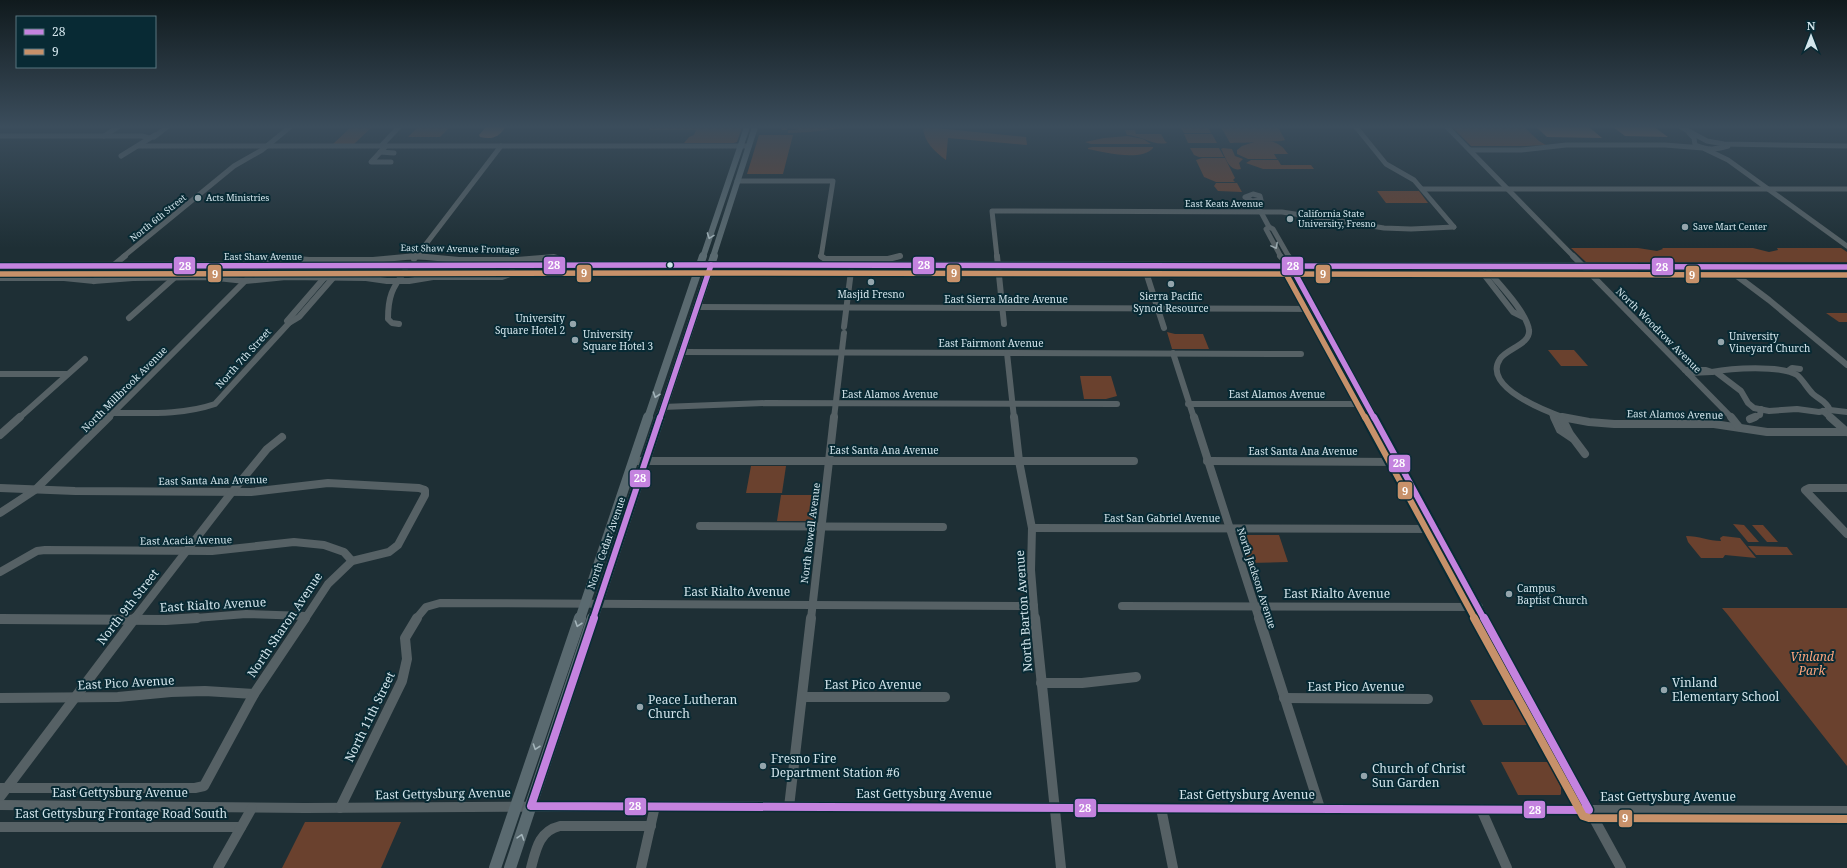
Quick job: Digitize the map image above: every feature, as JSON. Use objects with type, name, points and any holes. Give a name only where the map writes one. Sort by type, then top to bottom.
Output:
[{"type":"main road","name":"North Cedar Avenue","points":[[510,868],[597,604],[671,351],[734,168]]},
{"type":"main road","name":"North Cedar Avenue","points":[[495,868],[585,603],[640,460],[663,407],[742,168]]},
{"type":"main road","points":[[722,202],[726,204],[725,208],[728,210]]},
{"type":"main road","points":[[719,212],[722,214],[719,225],[721,234]]},
{"type":"main road","name":"East Shaw Avenue","points":[[0,266],[261,265],[407,268],[709,268],[906,265],[998,269]]},
{"type":"main road","name":"East Shaw Avenue","points":[[510,268],[554,265],[699,268]]},
{"type":"main road","points":[[851,271],[857,268],[882,268],[906,265]]},
{"type":"main road","name":"East Shaw Avenue","points":[[709,268],[851,271],[1291,267],[1847,267]]},
{"type":"main road","name":"East Shaw Avenue","points":[[1291,267],[1485,272],[1847,274]]},
{"type":"main road","name":"East Shaw Avenue","points":[[0,272],[308,271],[407,268]]},
{"type":"main road","points":[[684,313],[688,316],[685,341]]},
{"type":"main road","points":[[676,336],[680,340],[677,349],[682,352]]},
{"type":"main road","points":[[671,351],[675,354],[674,360],[678,362]]},
{"type":"street","name":"North 6th Street","points":[[94,281],[232,168]]},
{"type":"street","points":[[399,324],[392,323],[388,319],[390,291],[484,168]]},
{"type":"street","points":[[1393,168],[1412,178],[1422,189],[1847,189]]},
{"type":"street","name":"North Woodrow Avenue","points":[[1487,168],[1731,417],[1739,427]]},
{"type":"street","points":[[1739,168],[1847,246]]},
{"type":"street","points":[[1755,179],[1772,186],[1796,189]]},
{"type":"street","points":[[737,181],[833,181],[821,257],[825,259],[888,259],[900,256]]},
{"type":"street","name":"East Keats Avenue","points":[[998,269],[992,211],[1293,213],[1340,222],[1384,228],[1416,229],[1454,227],[1422,189]]},
{"type":"street","points":[[1255,201],[1269,227],[1266,229],[1282,259],[1291,267],[1315,309],[1621,868]]},
{"type":"street","name":"East Shaw Avenue Frontage","points":[[261,265],[273,256],[325,260],[373,260],[416,256],[459,260],[517,260],[554,257],[557,258],[554,265]]},
{"type":"street","points":[[0,278],[64,278],[94,281],[133,278],[208,277],[246,281],[286,277],[366,278],[397,281],[433,277],[502,277],[510,274],[510,268]]},
{"type":"street","points":[[998,269],[1004,324]]},
{"type":"street","points":[[1145,269],[1164,328]]},
{"type":"street","name":"North Millbrook Avenue","points":[[0,513],[35,490],[255,271]]},
{"type":"street","name":"North Rowell Avenue","points":[[789,807],[851,271]]},
{"type":"street","name":"East Alamos Avenue","points":[[1485,272],[1513,312],[1523,317],[1528,327],[1528,337],[1502,356],[1498,362],[1498,373],[1504,384],[1514,394],[1535,407],[1562,418],[1602,423],[1713,424],[1775,432],[1847,432]]},
{"type":"street","points":[[1733,273],[1769,300],[1847,365]]},
{"type":"street","points":[[129,318],[174,278]]},
{"type":"street","name":"North 7th Street","points":[[289,323],[287,321],[325,278]]},
{"type":"street","name":"North 7th Street","points":[[114,413],[156,413],[200,409],[212,406],[222,399],[289,323],[294,321],[333,278]]},
{"type":"street","name":"East Sierra Madre Avenue","points":[[696,307],[1315,309]]},
{"type":"street","name":"East Fairmont Avenue","points":[[682,352],[1300,354]]},
{"type":"street","name":"North Barton Avenue","points":[[1007,353],[1019,461],[1032,528],[1031,570],[1034,606],[1061,868]]},
{"type":"street","name":"North Jackson Avenue","points":[[1173,353],[1188,404],[1320,808]]},
{"type":"street","points":[[0,435],[67,374],[86,359]]},
{"type":"street","points":[[1788,371],[1792,368],[1800,369]]},
{"type":"street","points":[[1714,372],[1725,369],[1776,369],[1788,371],[1798,376],[1813,394],[1827,403],[1827,410],[1847,432]]},
{"type":"street","points":[[1687,372],[1706,370],[1714,372],[1737,388],[1754,408],[1768,411],[1797,409],[1847,412]]},
{"type":"street","points":[[0,374],[67,374]]},
{"type":"street","name":"East Alamos Avenue","points":[[663,407],[766,403],[1117,404]]},
{"type":"street","name":"East Alamos Avenue","points":[[1188,404],[1367,404]]},
{"type":"street","points":[[1750,418],[1760,415],[1761,409]]},
{"type":"street","points":[[1827,410],[1847,426]]},
{"type":"street","points":[[1552,414],[1561,431],[1574,439]]},
{"type":"street","points":[[1562,418],[1585,454]]},
{"type":"street","name":"North 9th Street","points":[[0,797],[4,788],[232,492],[267,449],[282,437]]},
{"type":"street","name":"East Santa Ana Avenue","points":[[640,460],[1134,461]]},
{"type":"street","name":"East Santa Ana Avenue","points":[[1207,461],[1399,462]]},
{"type":"street","name":"East Santa Ana Avenue","points":[[0,488],[35,490],[232,492],[258,491],[328,483],[419,488],[425,490],[425,495],[398,545],[394,549],[389,552],[352,561]]},
{"type":"street","points":[[1847,488],[1810,488],[1805,490],[1847,534]]},
{"type":"street","points":[[700,526],[943,527]]},
{"type":"street","name":"East San Gabriel Avenue","points":[[1032,528],[1436,529]]},
{"type":"street","name":"East Acacia Avenue","points":[[0,572],[38,551],[45,550],[186,551],[232,549],[294,542],[324,545],[344,552],[350,556],[352,561]]},
{"type":"street","name":"North Sharon Avenue","points":[[4,788],[195,788],[204,786],[254,694],[328,584],[352,561]]},
{"type":"street","name":"East Rialto Avenue","points":[[440,603],[1034,606]]},
{"type":"street","name":"North 11th Street","points":[[340,808],[402,681],[407,659],[405,638],[415,620],[426,607],[440,603]]},
{"type":"street","name":"East Rialto Avenue","points":[[1122,606],[1479,607]]},
{"type":"street","name":"East Rialto Avenue","points":[[0,619],[166,620],[246,614],[306,616]]},
{"type":"street","points":[[1041,683],[1082,683],[1136,678]]},
{"type":"street","name":"East Pico Avenue","points":[[0,698],[118,697],[171,692],[205,691],[254,694]]},
{"type":"street","name":"East Pico Avenue","points":[[802,697],[945,697]]},
{"type":"street","name":"East Pico Avenue","points":[[1284,698],[1428,699]]},
{"type":"street","name":"East Gettysburg Avenue","points":[[0,805],[252,808],[655,806],[1847,811]]},
{"type":"street","points":[[641,868],[655,806]]},
{"type":"street","points":[[218,868],[252,808]]},
{"type":"street","points":[[1161,808],[1173,868]]},
{"type":"street","points":[[1481,809],[1507,868]]},
{"type":"street","points":[[531,868],[540,839],[544,832],[550,827],[651,826]]},
{"type":"street","name":"East Gettysburg Frontage Road South","points":[[0,827],[241,827]]},
{"type":"green space","points":[[749,168],[785,168],[783,174],[747,174]]},
{"type":"green space","points":[[1200,168],[1230,168],[1235,178],[1233,180],[1235,182],[1216,182],[1204,177]]},
{"type":"green space","points":[[1259,168],[1313,168],[1314,169],[1263,169]]},
{"type":"green space","points":[[1216,183],[1237,183],[1242,192],[1218,191],[1214,186]]},
{"type":"green space","points":[[1377,191],[1419,191],[1428,203],[1386,203]]},
{"type":"green space","points":[[1571,248],[1638,248],[1657,251],[1663,249],[1662,248],[1753,248],[1769,252],[1778,250],[1777,248],[1841,248],[1847,252],[1847,262],[1586,262]]},
{"type":"green space","points":[[1826,313],[1847,313],[1847,322],[1839,322]]},
{"type":"green space","points":[[1167,332],[1175,334],[1203,334],[1209,349],[1172,349]]},
{"type":"green space","points":[[1548,350],[1574,350],[1588,366],[1561,366]]},
{"type":"green space","points":[[1080,376],[1111,376],[1117,396],[1106,399],[1084,399]]},
{"type":"green space","points":[[751,466],[786,466],[782,493],[746,493]]},
{"type":"green space","points":[[781,495],[818,495],[814,521],[777,521]]},
{"type":"green space","points":[[1733,524],[1744,525],[1759,542],[1748,542]]},
{"type":"green space","points":[[1752,525],[1763,525],[1778,542],[1767,542]]},
{"type":"green space","points":[[1240,535],[1279,535],[1288,562],[1248,563]]},
{"type":"green space","points":[[1686,536],[1721,541],[1720,538],[1723,536],[1740,538],[1756,558],[1725,555],[1723,558],[1701,558],[1688,542]]},
{"type":"green space","points":[[1748,546],[1787,547],[1793,555],[1756,555]]},
{"type":"green space","name":"Vinland Park","points":[[1722,608],[1847,608],[1847,766],[1728,615]]},
{"type":"green space","points":[[1470,700],[1515,700],[1528,725],[1483,725]]},
{"type":"green space","points":[[1501,762],[1549,762],[1561,787],[1561,794],[1518,795]]},
{"type":"green space","points":[[305,822],[401,822],[381,868],[282,868]]},
{"type":"transit line","name":"28","points":[[0,266],[693,265],[1847,267]]},
{"type":"transit line","name":"28","points":[[711,265],[531,806],[1589,810],[1291,266]]},
{"type":"transit line","name":"9","points":[[1284,270],[1583,816],[1589,818],[1847,819]]},
{"type":"transit line","name":"9","points":[[0,274],[693,273],[1847,275]]},
{"type":"place","name":"Acts Ministries","points":[[198,198]]},
{"type":"place","name":"California State University, Fresno","points":[[1290,219]]},
{"type":"place","name":"Save Mart Center","points":[[1685,227]]},
{"type":"place","name":"Masjid Fresno","points":[[871,282]]},
{"type":"place","name":"Sierra Pacific Synod Resource","points":[[1171,284]]},
{"type":"place","name":"University Square Hotel 2","points":[[573,324]]},
{"type":"place","name":"University Square Hotel 3","points":[[575,340]]},
{"type":"place","name":"University Vineyard Church","points":[[1721,342]]},
{"type":"place","name":"Campus Baptist Church","points":[[1509,594]]},
{"type":"place","name":"Vinland Elementary School","points":[[1664,690]]},
{"type":"place","name":"Peace Lutheran Church","points":[[640,707]]},
{"type":"place","name":"Fresno Fire Department Station #6","points":[[763,766]]},
{"type":"place","name":"Church of Christ Sun Garden","points":[[1364,776]]}]
